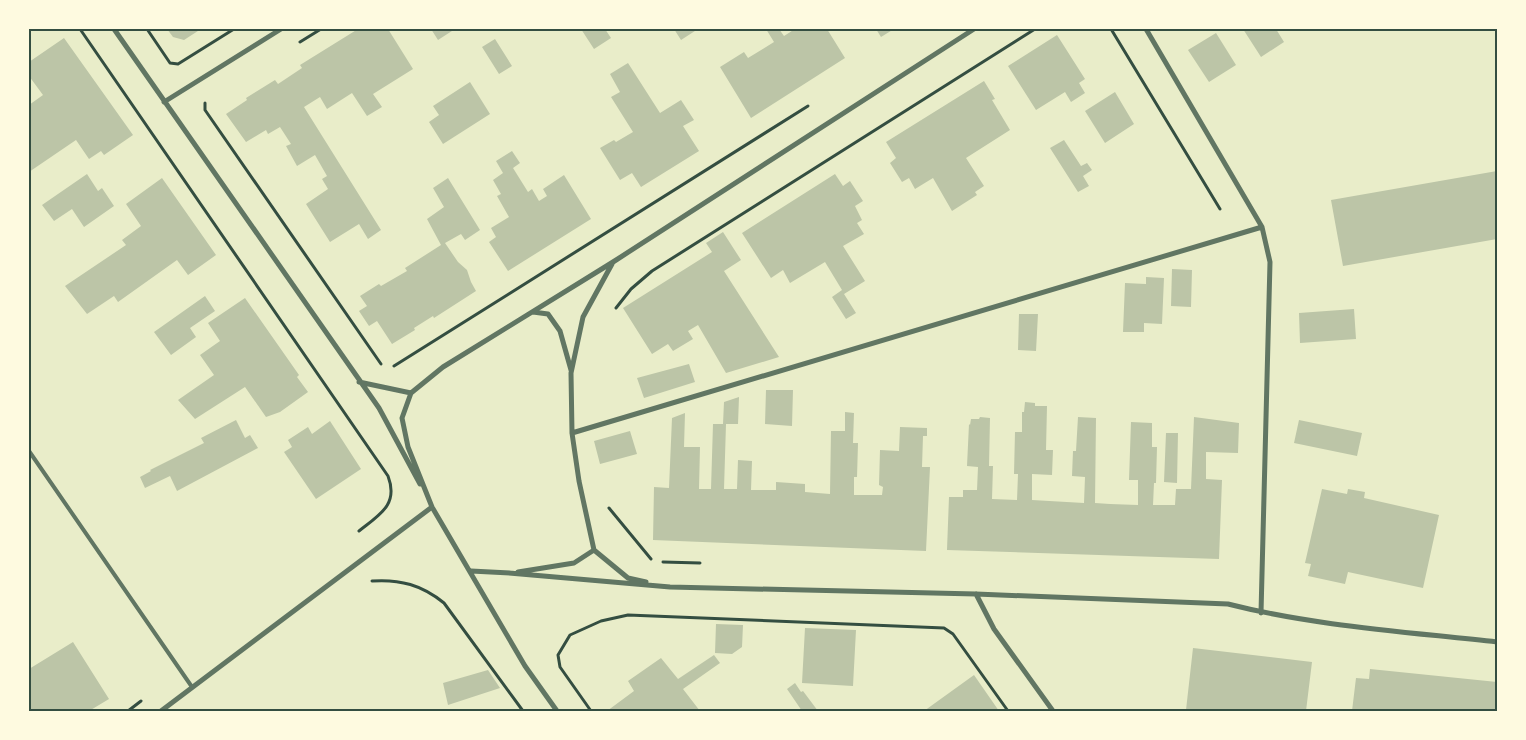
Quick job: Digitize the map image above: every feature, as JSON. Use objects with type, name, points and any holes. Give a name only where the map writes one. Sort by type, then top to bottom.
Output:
[{"type":"street","points":[[114,29],[379,408],[432,506],[525,666],[557,711]]},
{"type":"street","points":[[164,102],[281,29]]},
{"type":"street","points":[[432,506],[408,448],[402,418],[411,393],[443,367],[613,262],[974,29]]},
{"type":"street","points":[[1146,29],[1262,227],[1270,262],[1262,613]]},
{"type":"street","points":[[572,432],[1262,227]]},
{"type":"street","points":[[613,262],[583,317],[571,373],[572,432],[579,481],[594,550],[628,578],[670,587]]},
{"type":"street","points":[[533,312],[548,314],[560,331],[571,373]]},
{"type":"street","points":[[359,382],[411,393]]},
{"type":"street","points":[[161,711],[432,506]]},
{"type":"street","points":[[509,573],[574,563],[594,550]]},
{"type":"street","points":[[471,571],[670,587],[976,594],[1228,604],[1262,613],[1309,620],[1497,642]]},
{"type":"street","points":[[976,594],[994,629],[1053,711]]},
{"type":"lane","points":[[29,451],[192,687]]},
{"type":"path","points":[[80,29],[388,476]]},
{"type":"path","points":[[147,29],[170,62],[174,64],[178,64],[234,29]]},
{"type":"path","points":[[614,309],[631,289],[652,271],[1035,29]]},
{"type":"path","points":[[1111,29],[1220,209]]},
{"type":"path","points":[[206,101],[204,105],[205,110],[384,368]]},
{"type":"path","points":[[389,369],[814,102]]},
{"type":"path","points":[[608,507],[652,561]]},
{"type":"path","points":[[662,562],[701,563]]},
{"type":"path","points":[[364,582],[400,581],[433,594],[444,603],[523,711]]},
{"type":"path","points":[[591,711],[560,667],[558,655],[570,635],[601,621],[628,615],[944,628],[953,634],[1008,711]]},
{"type":"building","points":[[167,29],[201,29],[184,40],[173,37]]},
{"type":"building","points":[[358,29],[388,29],[413,69],[373,94],[382,107],[367,116],[352,93],[327,109],[320,97],[304,107],[381,230],[368,239],[359,224],[330,242],[306,204],[328,189],[322,179],[327,176],[315,155],[297,166],[286,146],[291,144],[280,127],[268,134],[266,130],[246,142],[226,114],[247,100],[246,98],[275,80],[278,84],[302,68],[300,65]]},
{"type":"building","points":[[431,29],[455,29],[438,40]]},
{"type":"building","points":[[581,29],[605,29],[611,38],[594,49]]},
{"type":"building","points":[[674,29],[698,29],[681,40]]},
{"type":"building","points":[[766,29],[779,29],[784,36],[795,29],[827,29],[845,58],[751,118],[720,67],[744,52],[748,58],[774,42]]},
{"type":"building","points":[[876,29],[894,29],[881,37]]},
{"type":"building","points":[[1243,29],[1276,29],[1284,42],[1261,57]]},
{"type":"building","points":[[1216,33],[1236,65],[1209,82],[1188,50]]},
{"type":"building","points":[[1057,35],[1085,79],[1079,83],[1085,93],[1071,102],[1065,92],[1036,110],[1008,66]]},
{"type":"building","points":[[64,38],[133,135],[104,155],[101,151],[89,159],[76,140],[29,172],[29,105],[43,95],[29,76],[29,62]]},
{"type":"building","points":[[495,39],[512,66],[499,74],[482,47]]},
{"type":"building","points":[[628,63],[660,113],[681,100],[694,120],[683,126],[699,151],[641,187],[632,173],[620,180],[600,148],[614,140],[616,142],[633,132],[611,97],[620,92],[610,74]]},
{"type":"building","points":[[984,81],[995,99],[992,100],[1010,130],[966,158],[984,186],[975,192],[977,195],[952,211],[933,178],[915,189],[909,178],[902,182],[890,163],[896,158],[886,142]]},
{"type":"building","points":[[470,82],[490,114],[443,144],[429,122],[439,115],[433,106]]},
{"type":"building","points":[[1115,92],[1134,124],[1105,143],[1085,111]]},
{"type":"building","points":[[1064,140],[1081,166],[1087,163],[1092,170],[1083,176],[1089,186],[1078,192],[1050,148]]},
{"type":"building","points":[[512,151],[520,163],[513,168],[528,192],[532,189],[539,201],[547,196],[543,189],[564,175],[591,219],[508,271],[489,242],[496,237],[491,228],[509,217],[497,196],[501,194],[493,180],[503,173],[496,161]]},
{"type":"building","points":[[1497,171],[1497,239],[1343,266],[1331,200]]},
{"type":"building","points":[[87,174],[98,191],[102,188],[114,206],[84,227],[72,209],[54,221],[42,205]]},
{"type":"building","points":[[835,174],[843,186],[850,181],[863,201],[855,206],[862,220],[857,223],[864,234],[843,246],[865,281],[844,294],[856,313],[846,319],[832,297],[842,290],[825,262],[790,283],[783,270],[771,278],[742,233]]},
{"type":"building","points":[[162,178],[216,255],[188,275],[177,260],[118,302],[114,296],[87,314],[65,286],[126,245],[122,240],[141,226],[126,204]]},
{"type":"building","points":[[448,178],[480,230],[465,240],[461,234],[445,243],[458,262],[467,270],[476,291],[434,318],[433,316],[392,344],[377,321],[369,326],[359,311],[367,306],[360,296],[379,284],[381,286],[407,271],[405,268],[441,245],[427,219],[444,207],[433,188]]},
{"type":"building","points":[[723,232],[741,260],[724,271],[779,357],[726,373],[698,325],[688,331],[693,339],[673,351],[668,344],[652,354],[623,308],[712,252],[706,243]]},
{"type":"building","points":[[1172,269],[1192,270],[1191,307],[1171,306]]},
{"type":"building","points":[[1146,277],[1164,278],[1162,324],[1144,323],[1144,332],[1123,332],[1125,283],[1146,284]]},
{"type":"building","points":[[205,296],[215,311],[190,328],[196,337],[171,355],[154,332]]},
{"type":"building","points":[[245,298],[299,375],[297,377],[308,392],[280,412],[266,417],[245,387],[195,419],[178,400],[214,375],[200,355],[220,341],[208,323]]},
{"type":"building","points":[[1354,309],[1356,339],[1300,343],[1299,313]]},
{"type":"building","points":[[1019,314],[1038,314],[1036,351],[1018,350]]},
{"type":"building","points":[[689,364],[695,382],[644,398],[637,378]]},
{"type":"building","points":[[766,390],[793,390],[792,426],[765,424]]},
{"type":"building","points":[[739,397],[738,424],[726,424],[724,489],[737,489],[738,460],[752,461],[751,490],[776,490],[776,482],[805,484],[805,492],[830,494],[831,431],[845,431],[845,412],[854,413],[853,443],[858,443],[857,477],[854,477],[854,495],[882,495],[883,487],[879,485],[880,450],[899,451],[900,427],[927,428],[927,436],[923,436],[922,467],[930,467],[926,551],[653,540],[654,487],[669,488],[672,418],[685,413],[684,447],[700,447],[699,489],[711,489],[713,424],[723,424],[724,402]]},
{"type":"building","points":[[1025,402],[1035,403],[1035,406],[1047,406],[1046,450],[1053,450],[1052,475],[1032,474],[1032,500],[1084,503],[1085,477],[1072,476],[1073,451],[1076,451],[1078,417],[1096,418],[1095,503],[1110,504],[1138,505],[1138,480],[1129,480],[1131,422],[1152,423],[1152,447],[1157,447],[1153,505],[1175,505],[1176,489],[1191,489],[1194,417],[1239,423],[1238,453],[1206,452],[1206,479],[1222,480],[1219,559],[947,550],[949,497],[963,497],[963,490],[977,490],[978,467],[967,466],[969,424],[971,419],[979,419],[980,417],[990,418],[989,466],[993,466],[992,499],[1017,500],[1018,474],[1014,474],[1015,432],[1022,432],[1022,412],[1024,412]]},
{"type":"building","points":[[236,420],[245,438],[250,435],[258,448],[177,491],[170,476],[145,488],[140,477],[204,443],[201,438]]},
{"type":"building","points":[[1299,420],[1362,433],[1357,456],[1294,443]]},
{"type":"building","points":[[330,421],[361,469],[316,499],[284,452],[292,447],[288,440],[308,427],[312,434]]},
{"type":"building","points":[[630,431],[637,454],[600,464],[594,441]]},
{"type":"building","points":[[1166,433],[1178,433],[1177,483],[1164,482]]},
{"type":"building","points":[[1322,489],[1347,494],[1348,489],[1365,492],[1364,498],[1439,515],[1423,588],[1348,572],[1345,584],[1308,576],[1311,564],[1305,563]]},
{"type":"building","points":[[716,624],[743,625],[742,647],[732,654],[715,653]]},
{"type":"building","points":[[805,628],[856,630],[853,686],[802,683]]},
{"type":"building","points":[[73,642],[109,699],[89,711],[29,711],[29,669]]},
{"type":"building","points":[[1193,648],[1312,662],[1306,711],[1186,710]]},
{"type":"building","points":[[714,655],[720,663],[683,689],[700,711],[607,711],[634,691],[628,681],[661,658],[678,679]]},
{"type":"building","points":[[1370,669],[1497,682],[1497,711],[1352,711],[1356,678],[1369,679]]},
{"type":"building","points":[[488,670],[500,688],[448,705],[443,683]]},
{"type":"building","points":[[974,675],[999,711],[924,711]]},
{"type":"building","points":[[795,683],[818,711],[802,711],[787,689]]}]
